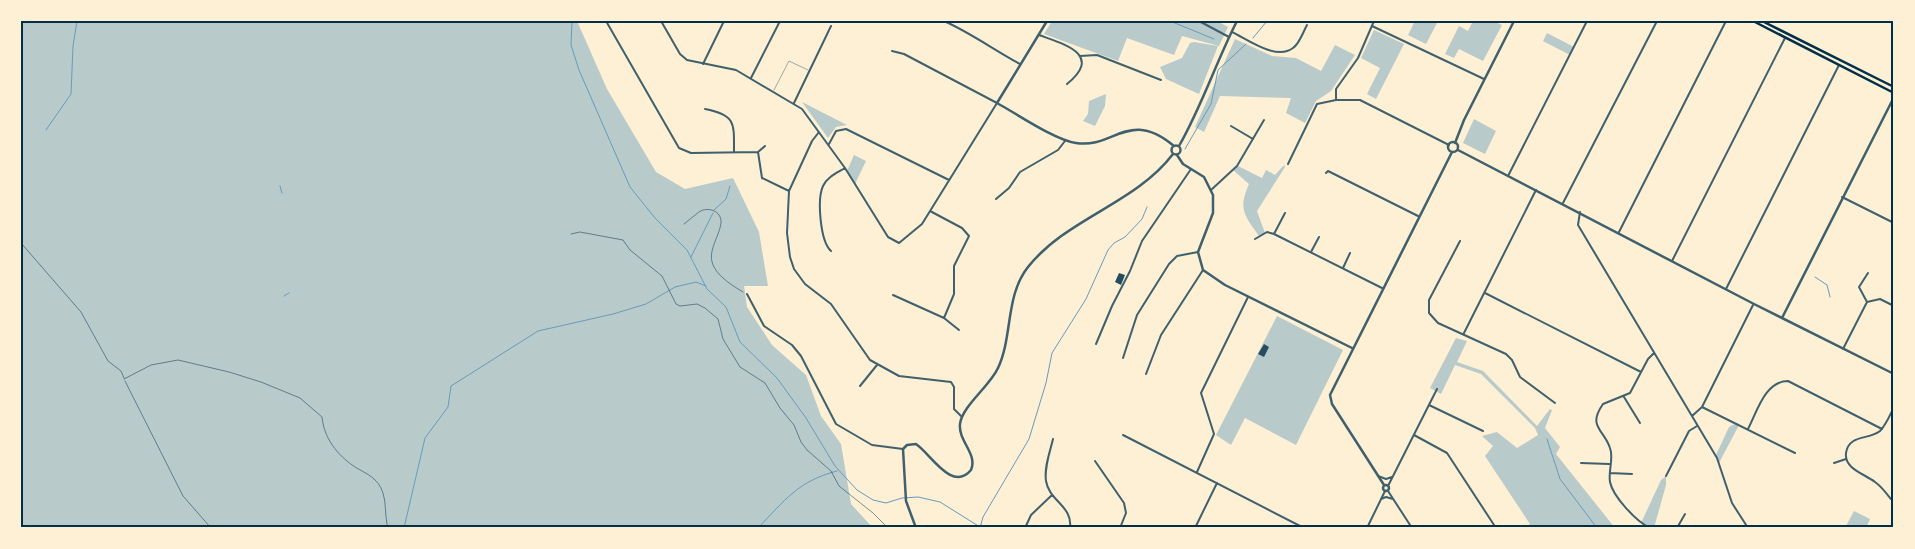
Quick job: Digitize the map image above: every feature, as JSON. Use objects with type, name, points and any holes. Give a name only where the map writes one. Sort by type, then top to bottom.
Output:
[{"type":"main road","points":[[1753,21],[1894,95]]},
{"type":"main road","points":[[1762,21],[1894,87]]},
{"type":"street","points":[[606,21],[679,148],[691,154],[758,152],[765,146]]},
{"type":"street","points":[[661,21],[684,58],[692,62],[730,68],[774,91],[805,112],[844,168],[888,237],[897,243],[906,240],[919,229],[1047,21]]},
{"type":"street","points":[[703,64],[724,21]]},
{"type":"street","points":[[751,78],[780,21]]},
{"type":"street","points":[[944,21],[966,31],[996,52],[1020,64]]},
{"type":"street","points":[[1199,21],[1229,37]]},
{"type":"street","points":[[747,294],[764,326],[792,345],[801,356],[836,424],[872,445],[903,449],[908,445],[916,444],[938,466],[952,476],[967,475],[973,463],[960,432],[962,417],[998,368],[1006,345],[1015,295],[1028,268],[1042,253],[1078,225],[1140,187],[1175,154],[1180,152],[1179,146],[1198,111],[1237,21]]},
{"type":"street","points":[[1336,100],[1336,89],[1358,58],[1374,21]]},
{"type":"street","points":[[1288,164],[1317,104],[1336,100],[1360,100],[1449,145],[1455,143],[1484,79],[1514,21]]},
{"type":"street","points":[[1508,176],[1587,21]]},
{"type":"street","points":[[1563,203],[1656,21]]},
{"type":"street","points":[[1619,232],[1726,21]]},
{"type":"street","points":[[1232,32],[1260,46],[1284,52],[1294,48],[1306,25]]},
{"type":"street","points":[[794,103],[831,26]]},
{"type":"street","points":[[1372,26],[1484,79]]},
{"type":"street","points":[[1039,35],[1075,49],[1080,56],[1081,62],[1078,72],[1067,84]]},
{"type":"street","points":[[1672,261],[1785,38]]},
{"type":"street","points":[[892,52],[904,54],[1065,141],[1090,143],[1133,129],[1152,133],[1174,146],[1179,146]]},
{"type":"street","points":[[1080,56],[1097,55],[1161,80]]},
{"type":"street","points":[[1726,289],[1839,65]]},
{"type":"street","points":[[1782,318],[1894,95]]},
{"type":"street","points":[[705,109],[724,114],[730,119],[734,131],[734,152]]},
{"type":"street","points":[[1212,190],[1238,166],[1264,120]]},
{"type":"street","points":[[1231,126],[1253,139]]},
{"type":"street","points":[[828,145],[836,131],[846,129],[948,180]]},
{"type":"street","points":[[820,132],[812,141],[789,191],[787,233],[790,257],[794,269],[805,284],[831,304],[864,354],[877,365],[899,376],[951,382],[954,387],[954,408],[962,417]]},
{"type":"street","points":[[996,199],[1008,188],[1020,172],[1058,150],[1065,141]]},
{"type":"street","points":[[1455,143],[1458,150],[1619,232],[1754,304],[1894,374]]},
{"type":"street","points":[[1449,145],[1448,148],[1452,152]]},
{"type":"street","points":[[1174,146],[1175,154],[1184,164],[1204,177],[1212,190],[1213,213],[1198,252],[1203,270],[1225,285],[1352,348]]},
{"type":"street","points":[[1386,485],[1378,476],[1330,398],[1333,386],[1418,216],[1452,152],[1458,150]]},
{"type":"street","points":[[758,152],[762,178],[789,191]]},
{"type":"street","points":[[831,251],[826,246],[823,238],[821,192],[828,179],[844,168]]},
{"type":"street","points":[[1326,168],[1327,172],[1418,216]]},
{"type":"street","points":[[1096,344],[1142,241],[1191,169]]},
{"type":"street","points":[[1464,333],[1537,190]]},
{"type":"street","points":[[1842,197],[1894,223]]},
{"type":"street","points":[[930,211],[962,228],[969,236],[954,266],[954,294],[944,318]]},
{"type":"street","points":[[1580,212],[1578,225],[1717,458],[1732,503],[1748,528]]},
{"type":"street","points":[[1274,234],[1285,213]]},
{"type":"street","points":[[1254,239],[1267,232],[1274,234],[1382,288]]},
{"type":"street","points":[[1311,252],[1318,237]]},
{"type":"street","points":[[1460,240],[1428,307],[1429,313],[1434,320],[1460,334],[1464,333],[1508,355],[1520,377],[1555,403]]},
{"type":"street","points":[[1123,358],[1137,315],[1169,264],[1178,256],[1198,252]]},
{"type":"street","points":[[1343,268],[1350,253]]},
{"type":"street","points":[[1146,374],[1161,335],[1203,270]]},
{"type":"street","points":[[1867,302],[1859,287],[1868,273]]},
{"type":"street","points":[[1485,293],[1641,372]]},
{"type":"street","points":[[893,295],[944,318],[959,330]]},
{"type":"street","points":[[1197,472],[1214,434],[1201,393],[1248,296]]},
{"type":"street","points":[[1867,302],[1880,300],[1894,306]]},
{"type":"street","points":[[1843,349],[1867,302]]},
{"type":"street","points":[[1692,416],[1702,407],[1754,304]]},
{"type":"street","points":[[1650,528],[1636,518],[1613,491],[1609,464],[1612,455],[1610,447],[1597,429],[1596,419],[1603,404],[1624,397],[1630,392],[1648,359],[1654,353]]},
{"type":"street","points":[[860,386],[877,365]]},
{"type":"street","points":[[1748,429],[1770,389],[1783,381],[1788,381],[1882,429]]},
{"type":"street","points":[[1367,528],[1386,491],[1386,485],[1393,476],[1438,389]]},
{"type":"street","points":[[1624,397],[1640,423]]},
{"type":"street","points":[[1429,405],[1483,431]]},
{"type":"street","points":[[1702,407],[1795,454]]},
{"type":"street","points":[[1891,499],[1884,489],[1855,470],[1846,459],[1848,447],[1854,440],[1870,436],[1882,429],[1894,407]]},
{"type":"street","points":[[1666,476],[1689,431],[1698,425]]},
{"type":"street","points":[[1414,435],[1447,453],[1496,528]]},
{"type":"street","points":[[1123,436],[1304,528]]},
{"type":"street","points":[[1054,439],[1046,475],[1047,487],[1068,512],[1070,528]]},
{"type":"street","points":[[903,449],[906,501],[916,528]]},
{"type":"street","points":[[1834,463],[1846,459]]},
{"type":"street","points":[[1095,461],[1126,508],[1120,528]]},
{"type":"street","points":[[1581,463],[1609,464]]},
{"type":"street","points":[[1610,473],[1632,474]]},
{"type":"street","points":[[1378,476],[1386,479],[1393,476]]},
{"type":"street","points":[[1195,528],[1217,483]]},
{"type":"street","points":[[1386,491],[1412,528]]},
{"type":"street","points":[[1025,528],[1031,515],[1052,495]]},
{"type":"street","points":[[1380,500],[1386,497],[1393,499]]},
{"type":"street","points":[[1677,528],[1685,514]]},
{"type":"lane","points":[[774,91],[789,61],[810,71]]},
{"type":"path","points":[[684,224],[700,212],[708,209],[715,211],[720,218],[721,224],[711,255],[714,267],[725,280],[747,294]]},
{"type":"path","points":[[571,234],[580,232],[623,240],[630,250],[662,276],[676,304],[680,306],[697,304],[718,319],[723,339],[740,367],[765,383],[774,401],[794,424],[801,442],[831,471],[839,486],[873,513],[888,528]]},
{"type":"path","points":[[21,243],[81,312],[108,361],[121,371],[183,496],[211,528]]},
{"type":"path","points":[[124,380],[151,364],[178,360],[229,372],[300,398],[322,417],[324,432],[333,446],[354,466],[373,477],[383,493],[386,524],[389,528]]},
{"type":"shaded area","points":[[21,21],[577,21],[607,89],[656,172],[685,189],[733,178],[759,232],[768,286],[744,286],[747,307],[772,345],[806,375],[821,416],[841,444],[851,504],[873,528],[21,528]]},
{"type":"shaded area","points":[[1052,21],[1217,21],[1228,27],[1219,46],[1182,36],[1174,55],[1127,38],[1118,61],[1044,34]]},
{"type":"shaded area","points":[[1415,21],[1438,21],[1426,44],[1408,35]]},
{"type":"shaded area","points":[[1473,21],[1493,21],[1502,25],[1483,61],[1459,49],[1454,58],[1445,54],[1459,26],[1468,31]]},
{"type":"shaded area","points":[[1374,30],[1404,44],[1376,99],[1367,94],[1380,68],[1361,58]]},
{"type":"shaded area","points":[[1547,33],[1574,47],[1570,55],[1543,41]]},
{"type":"shaded area","points":[[1235,39],[1272,56],[1296,58],[1321,71],[1335,45],[1355,55],[1331,91],[1316,101],[1305,123],[1286,113],[1291,98],[1220,96],[1204,132],[1195,127]]},
{"type":"shaded area","points":[[1190,43],[1218,46],[1199,94],[1166,79],[1160,67],[1182,58]]},
{"type":"shaded area","points":[[1106,94],[1105,106],[1095,126],[1083,121],[1088,114],[1089,101]]},
{"type":"shaded area","points":[[802,102],[847,125],[836,127],[828,138]]},
{"type":"shaded area","points":[[1474,119],[1496,131],[1485,154],[1463,143]]},
{"type":"shaded area","points":[[854,155],[866,161],[855,184],[847,171]]},
{"type":"shaded area","points":[[1284,165],[1285,167],[1257,211],[1265,233],[1259,236],[1244,212],[1244,200],[1249,184],[1233,170],[1238,166],[1262,178],[1266,170],[1275,175]]},
{"type":"shaded area","points":[[1277,316],[1343,350],[1296,445],[1245,418],[1231,445],[1216,435]]},
{"type":"shaded area","points":[[1456,338],[1467,341],[1457,362],[1483,371],[1537,426],[1550,409],[1552,410],[1545,428],[1560,447],[1556,454],[1615,528],[1524,528],[1530,524],[1485,456],[1493,446],[1482,436],[1497,432],[1517,448],[1538,435],[1535,428],[1481,374],[1455,365],[1441,394],[1430,388]]},
{"type":"shaded area","points":[[1737,423],[1739,425],[1719,463],[1716,455],[1729,427]]},
{"type":"shaded area","points":[[1666,476],[1666,485],[1654,528],[1641,523],[1661,480]]},
{"type":"shaded area","points":[[1854,511],[1870,519],[1866,528],[1845,528]]},
{"type":"building","points":[[1119,273],[1125,275],[1121,285],[1115,282]]},
{"type":"building","points":[[1264,344],[1269,347],[1264,357],[1258,354]]},
{"type":"waterway","points":[[46,130],[71,94],[73,46],[77,21]]},
{"type":"waterway","points":[[572,21],[571,45],[579,70],[630,187],[655,218],[687,250],[707,289],[726,307],[740,342],[777,378],[806,418],[835,466],[857,490],[873,500],[886,503],[902,498],[918,497],[940,502],[980,527]]},
{"type":"waterway","points":[[1170,21],[1214,39]]},
{"type":"waterway","points":[[1253,38],[1267,21]]},
{"type":"waterway","points":[[1185,149],[1211,104],[1218,70],[1246,44]]},
{"type":"waterway","points":[[280,186],[282,193]]},
{"type":"waterway","points":[[714,210],[726,199],[730,186]]},
{"type":"waterway","points":[[980,528],[983,517],[1029,439],[1046,383],[1052,353],[1086,299],[1108,250],[1114,243],[1125,237],[1142,219],[1147,207]]},
{"type":"waterway","points":[[691,257],[713,213]]},
{"type":"waterway","points":[[1815,277],[1827,285],[1830,297]]},
{"type":"waterway","points":[[404,528],[425,438],[448,407],[451,386],[538,331],[613,314],[646,304],[675,287],[696,282],[706,286]]},
{"type":"waterway","points":[[284,296],[289,293]]},
{"type":"waterway","points":[[1547,439],[1560,479],[1597,528]]},
{"type":"waterway","points":[[758,528],[785,500],[802,486],[812,480],[837,471]]}]
